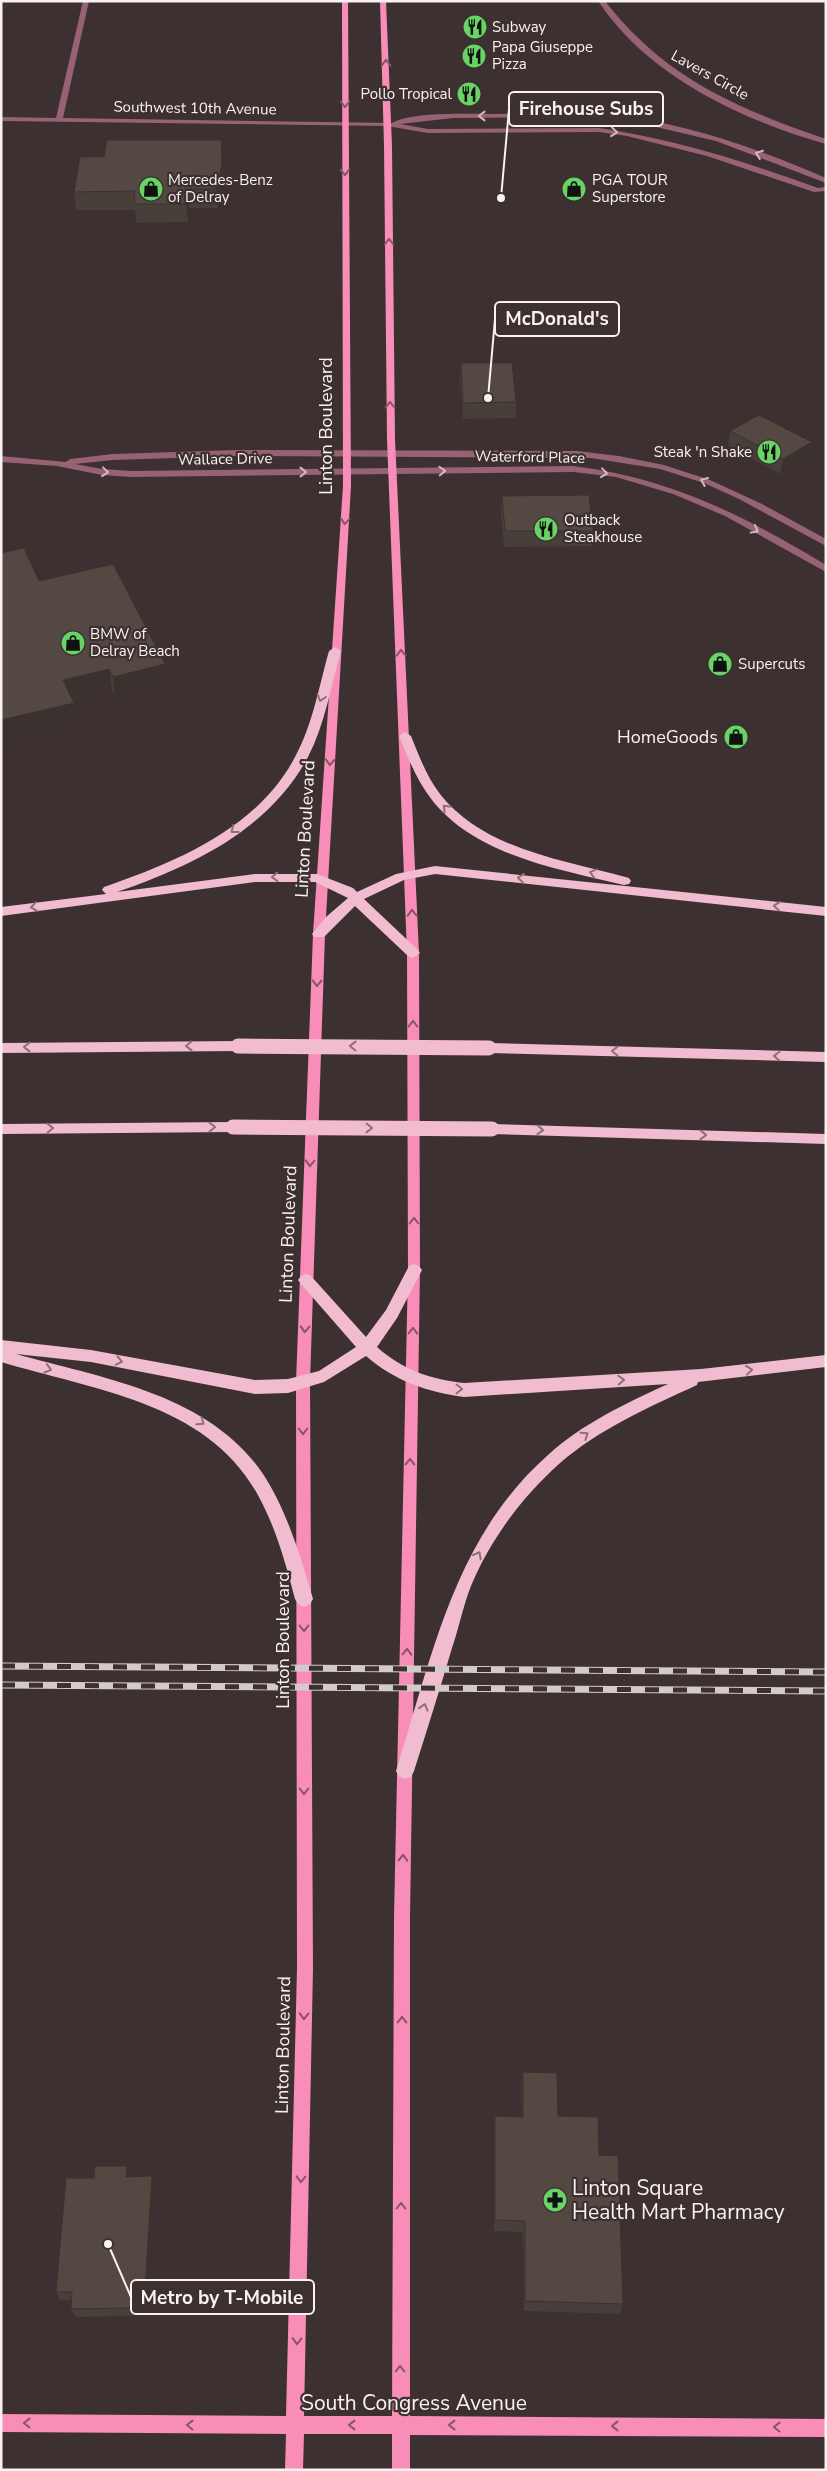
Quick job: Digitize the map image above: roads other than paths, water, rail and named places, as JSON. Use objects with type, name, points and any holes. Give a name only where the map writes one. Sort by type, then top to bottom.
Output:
[{"type":"highway","points":[[68,903],[128,884],[197,855],[230,834],[262,807],[291,775],[301,757],[336,651]]},
{"type":"highway","points":[[405,736],[420,770],[434,794],[449,812],[470,827],[504,844],[543,859],[674,894]]},
{"type":"highway","points":[[319,934],[335,914],[356,897],[387,880],[410,873],[444,870],[826,912]]},
{"type":"highway","points":[[1,912],[255,878],[296,876],[336,884],[356,897],[412,953]]},
{"type":"highway","points":[[1,1048],[238,1046],[489,1048],[826,1057]]},
{"type":"highway","points":[[1,1129],[233,1126],[492,1129],[826,1139]]},
{"type":"highway","points":[[1,1346],[90,1356],[255,1387],[274,1387],[303,1382],[324,1376],[367,1348],[392,1314],[414,1270]]},
{"type":"highway","points":[[306,1280],[367,1348],[412,1380],[439,1388],[464,1390],[701,1375],[826,1361]]},
{"type":"highway","points":[[1,1356],[140,1394],[190,1415],[206,1425],[244,1461],[266,1494],[282,1527],[304,1599]]},
{"type":"highway","points":[[404,1771],[463,1586],[476,1559],[502,1515],[522,1490],[547,1465],[594,1428],[655,1396],[701,1375]]},
{"type":"main road","name":"Linton Boulevard","points":[[294,2470],[304,1987],[303,1382],[319,934],[346,472],[345,1]]},
{"type":"main road","points":[[382,1],[387,124],[392,454],[405,736],[412,953],[414,1270],[402,1916],[401,2470]]},
{"type":"main road","name":"South Congress Avenue","points":[[1,2423],[826,2428]]},
{"type":"street","points":[[60,120],[86,1]]},
{"type":"street","name":"Lavers Circle","points":[[601,1],[624,31],[641,48],[681,77],[755,115],[826,142]]},
{"type":"street","name":"Southwest 10th Avenue","points":[[387,124],[427,116],[606,116],[669,126],[724,141],[826,181]]},
{"type":"street","name":"Southwest 10th Avenue","points":[[1,119],[344,123],[387,124],[428,131],[566,130],[626,133],[684,146],[818,190],[826,189]]},
{"type":"street","points":[[805,172],[826,171]]},
{"type":"street","name":"Wallace Drive","points":[[57,463],[113,457],[179,455],[392,454]]},
{"type":"street","name":"Waterford Place","points":[[392,454],[576,454],[630,460],[690,475],[714,485],[826,543]]},
{"type":"street","name":"Wallace Drive","points":[[1,458],[57,463],[102,472],[131,474],[393,472]]},
{"type":"street","name":"Waterford Place","points":[[393,472],[573,469],[621,476],[678,493],[722,512],[826,569]]},
{"type":"railway","points":[[1,1666],[826,1672]]},
{"type":"railway","points":[[1,1685],[826,1691]]},
{"type":"place","name":"Subway","points":[[475,27]]},
{"type":"place","name":"Papa Giuseppe Pizza","points":[[474,56]]},
{"type":"place","name":"Pollo Tropical","points":[[469,94]]},
{"type":"place","name":"Mercedes-Benz of Delray","points":[[151,189]]},
{"type":"place","name":"PGA TOUR Superstore","points":[[574,189]]},
{"type":"place","name":"Firehouse Subs","points":[[501,198]]},
{"type":"place","name":"McDonald's","points":[[488,398]]},
{"type":"place","name":"Steak 'n Shake","points":[[769,452]]},
{"type":"place","name":"Outback Steakhouse","points":[[546,529]]},
{"type":"place","name":"BMW of Delray Beach","points":[[73,643]]},
{"type":"place","name":"Supercuts","points":[[720,664]]},
{"type":"place","name":"HomeGoods","points":[[736,737]]},
{"type":"place","name":"Linton Square Health Mart Pharmacy","points":[[555,2200]]},
{"type":"place","name":"Metro by T-Mobile","points":[[108,2244]]}]
